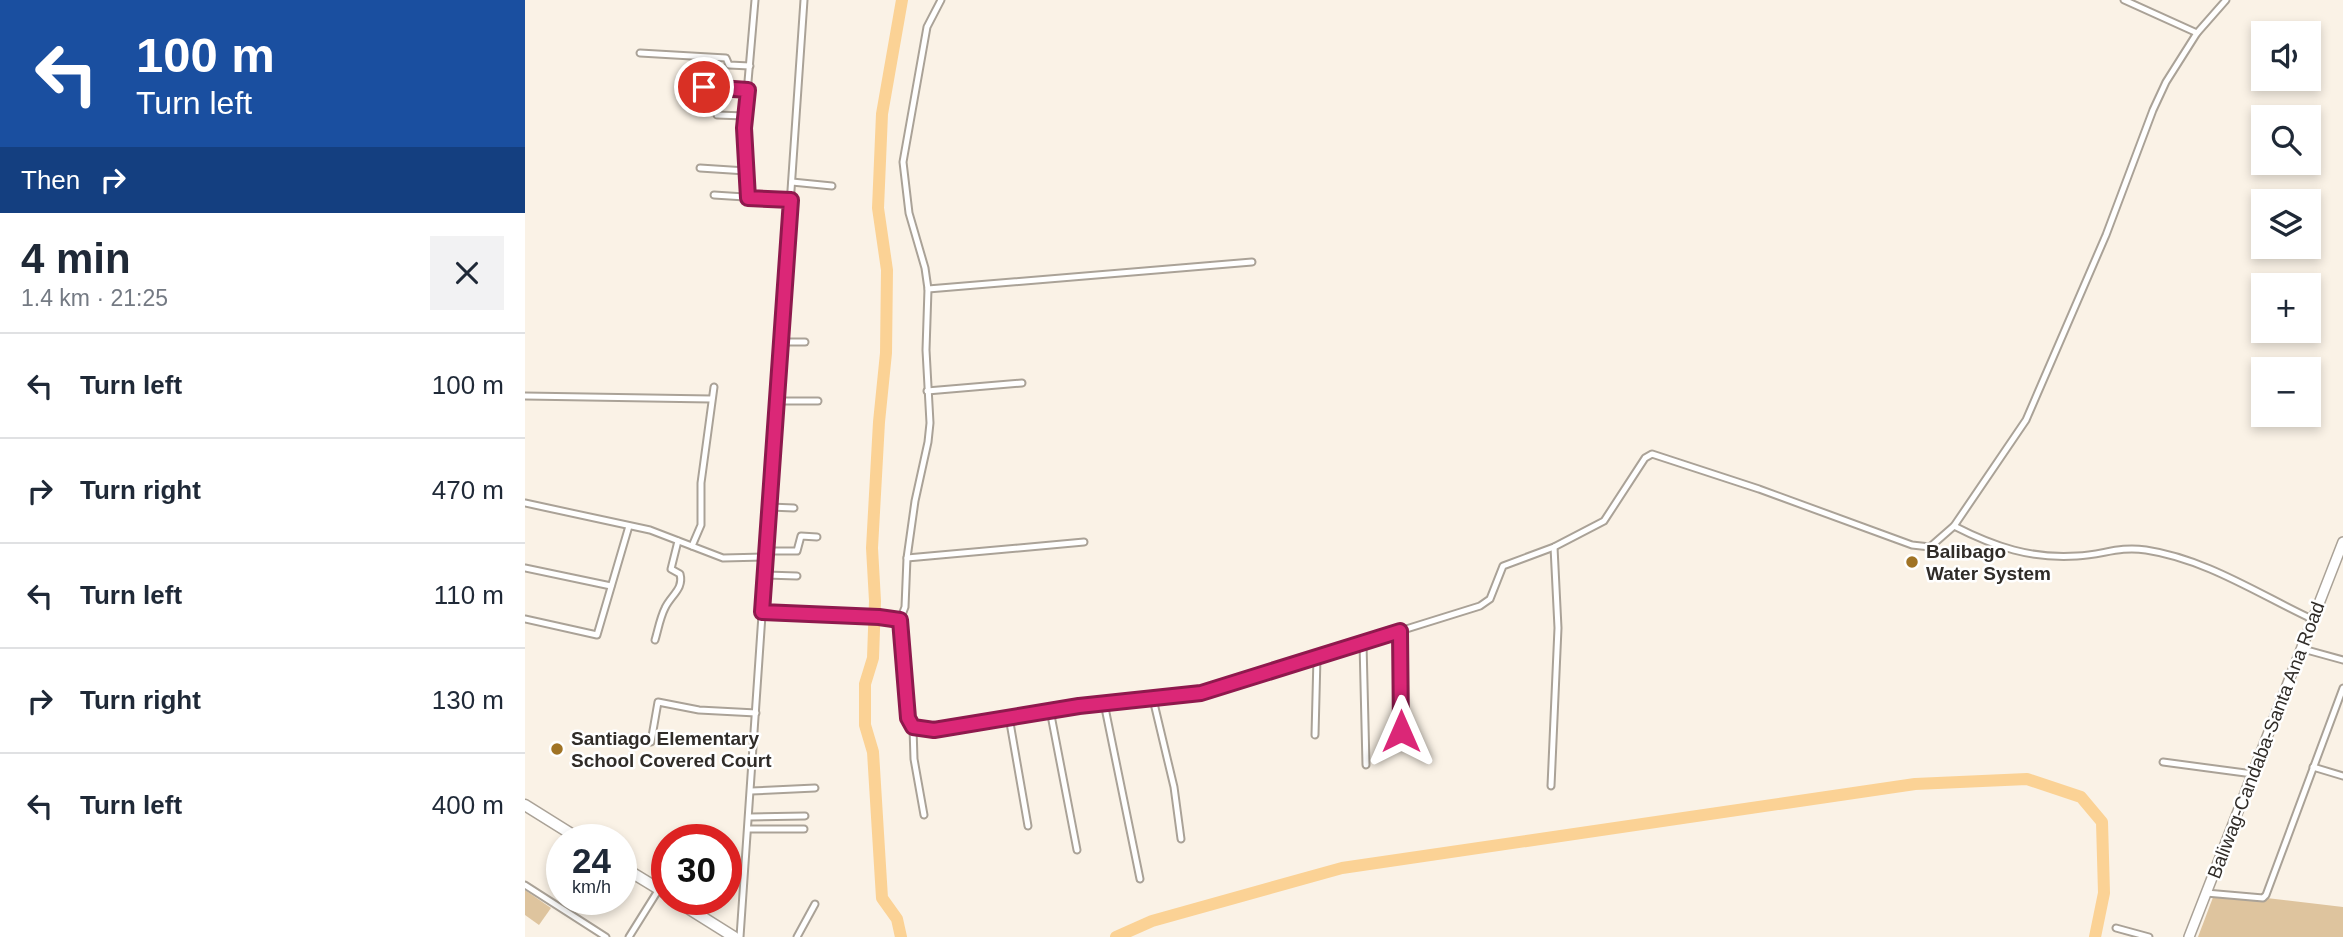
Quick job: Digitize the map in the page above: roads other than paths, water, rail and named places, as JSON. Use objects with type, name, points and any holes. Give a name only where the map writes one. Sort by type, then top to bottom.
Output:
[{"type":"highway","points":[[525,805],[555,824]]},
{"type":"highway","points":[[699,915],[734,937]]},
{"type":"main road","name":"Baliwag-Candaba-Santa Ana Road","points":[[2189,937],[2343,542]]},
{"type":"street","points":[[748,198],[745,116],[755,0]]},
{"type":"street","points":[[740,937],[804,0]]},
{"type":"street","points":[[924,815],[914,759],[913,727],[908,718],[905,697],[900,620],[905,607],[917,486],[929,442],[928,289],[925,268],[909,213],[903,162],[927,27],[941,0]]},
{"type":"street","points":[[2124,0],[2197,33]]},
{"type":"street","points":[[913,727],[934,730],[1050,710],[1216,689],[1484,603],[1490,599],[1503,566],[1554,547],[1604,521],[1645,458],[1652,454],[1759,489],[1922,548],[1930,547],[1954,526],[2026,420],[2106,235],[2153,110],[2182,54],[2226,0]]},
{"type":"street","points":[[640,53],[726,58],[729,65],[750,66]]},
{"type":"street","points":[[704,87],[748,90]]},
{"type":"street","points":[[717,115],[745,116]]},
{"type":"street","points":[[700,168],[746,171]]},
{"type":"street","points":[[792,182],[832,186]]},
{"type":"street","points":[[714,195],[791,200]]},
{"type":"street","points":[[928,289],[1252,262]]},
{"type":"street","points":[[780,342],[805,342]]},
{"type":"street","points":[[927,391],[1021,383]]},
{"type":"street","points":[[692,546],[701,525],[701,483],[714,387]]},
{"type":"street","points":[[525,396],[711,399]]},
{"type":"street","points":[[776,401],[818,401]]},
{"type":"street","points":[[525,503],[650,530],[723,558],[797,551],[801,537],[817,537]]},
{"type":"street","points":[[770,507],[794,508]]},
{"type":"street","points":[[526,620],[597,635],[629,526]]},
{"type":"street","points":[[1954,526],[1989,544],[2009,550],[2077,556],[2125,548],[2149,551],[2201,566],[2314,620]]},
{"type":"street","points":[[655,640],[665,607],[682,581],[680,574],[671,569],[678,541]]},
{"type":"street","points":[[908,558],[1084,542]]},
{"type":"street","points":[[1551,786],[1558,628],[1554,547]]},
{"type":"street","points":[[525,568],[611,586]]},
{"type":"street","points":[[766,575],[797,576]]},
{"type":"street","points":[[762,612],[900,620]]},
{"type":"street","points":[[1400,631],[1401,731]]},
{"type":"street","points":[[1363,643],[1366,765]]},
{"type":"street","points":[[2303,649],[2343,660]]},
{"type":"street","points":[[1315,735],[1317,657]]},
{"type":"street","points":[[2206,893],[2264,897],[2343,688]]},
{"type":"street","points":[[1153,699],[1174,787],[1181,839]]},
{"type":"street","points":[[651,742],[658,702],[699,710],[756,713]]},
{"type":"street","points":[[1104,704],[1140,879]]},
{"type":"street","points":[[1050,710],[1077,850]]},
{"type":"street","points":[[1009,717],[1028,825]]},
{"type":"street","points":[[2163,762],[2253,774]]},
{"type":"street","points":[[2313,767],[2343,776]]},
{"type":"street","points":[[751,791],[815,788]]},
{"type":"street","points":[[750,817],[805,816]]},
{"type":"street","points":[[749,830],[804,829]]},
{"type":"street","points":[[525,885],[606,937]]},
{"type":"street","points":[[797,937],[815,904]]},
{"type":"street","points":[[629,937],[651,908]]},
{"type":"street","points":[[2116,928],[2149,937]]},
{"type":"waterway","points":[[901,937],[897,919],[882,898],[873,752],[865,725],[865,684],[873,658],[875,601],[872,548],[886,353],[887,270],[878,208],[882,114],[902,0]]},
{"type":"waterway","points":[[1116,937],[1152,921],[1342,868],[1915,784],[2027,779],[2081,797],[2102,822],[2104,893],[2095,937]]},
{"type":"place","name":"Balibago Water System","points":[[1912,562]]},
{"type":"place","name":"Santiago Elementary School Covered Court","points":[[557,749]]}]
